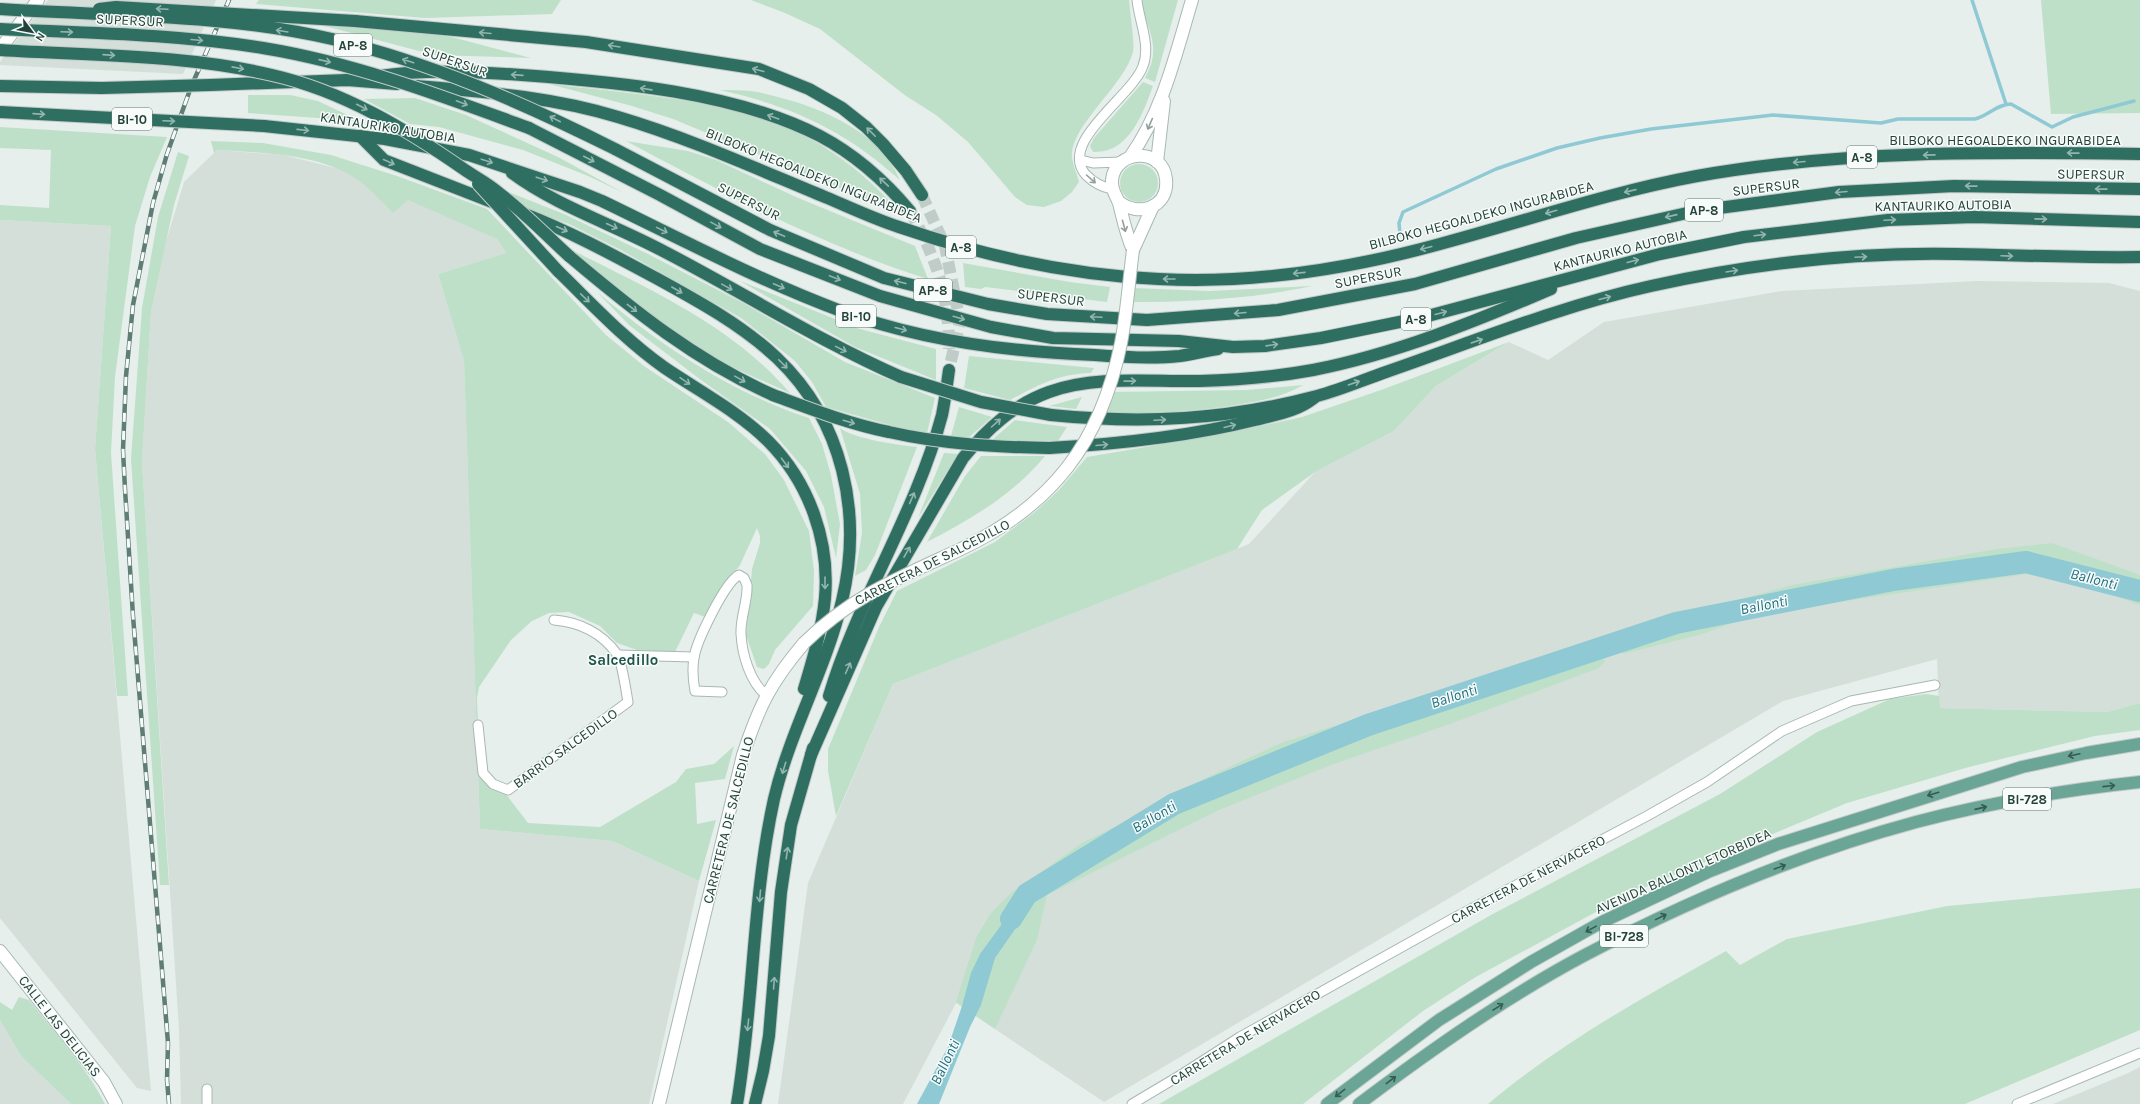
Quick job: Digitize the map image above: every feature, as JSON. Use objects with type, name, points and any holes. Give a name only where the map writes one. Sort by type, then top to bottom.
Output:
[{"type":"highway","points":[[72,12],[116,7],[355,21],[586,42],[759,69],[808,88],[848,113],[883,144],[906,172],[922,195]]},
{"type":"highway","name":"SUPERSUR","points":[[0,9],[72,12],[268,28],[331,39],[386,54],[490,90],[539,111],[770,230],[884,278],[988,304],[1047,314],[1147,320],[1278,310],[1415,284],[1576,238],[1696,211],[1838,192],[1954,186],[2140,190]]},
{"type":"highway","name":"SUPERSUR","points":[[0,29],[155,36],[270,49],[339,64],[397,80],[529,128],[660,195],[760,249],[880,296],[991,327],[1053,338],[1179,341],[1233,347]]},
{"type":"highway","points":[[0,49],[172,59],[234,67],[274,75],[334,94],[425,142],[498,192],[569,256],[622,300],[684,347],[749,384],[773,395],[836,418],[889,432],[970,445],[997,447],[1049,448],[1130,443],[1218,429],[1301,408],[1317,396]]},
{"type":"highway","points":[[347,80],[385,75],[470,72],[579,79],[677,93],[719,102],[752,110],[819,136],[868,167],[891,189],[910,211]]},
{"type":"highway","name":"BILBOKO HEGOALDEKO INGURABIDEA","points":[[0,86],[84,88],[347,80],[478,91],[529,97],[577,105],[674,135],[895,226],[976,252],[1044,266],[1160,279],[1240,278],[1303,273],[1368,262],[1439,245],[1609,196],[1697,176],[1792,162],[1911,155],[2038,153],[2140,154]]},
{"type":"highway","name":"KANTAURIKO AUTOBIA","points":[[0,112],[264,126],[360,136],[385,139],[469,155],[505,167]]},
{"type":"highway","points":[[360,136],[384,160],[563,229],[679,291],[757,341],[776,356],[807,391],[829,428],[837,449],[850,505],[851,534],[842,601],[823,661],[795,731],[775,797],[766,844],[743,1071],[737,1104]]},
{"type":"highway","points":[[505,167],[534,190],[666,252],[834,346],[901,377],[981,402],[1051,415],[1099,420],[1145,421],[1182,419],[1254,409],[1317,396],[1484,339],[1567,308],[1648,287],[1699,276],[1812,260],[1891,255],[1956,254],[2094,258],[2140,257]]},
{"type":"highway","name":"BI-10","points":[[505,167],[602,201],[780,287],[842,311],[914,332],[983,345],[1074,354],[1125,357],[1179,356],[1233,347]]},
{"type":"highway","points":[[466,171],[558,271],[634,344],[745,422],[768,441],[796,476],[810,503],[819,529],[825,556],[825,598],[815,651],[802,696],[795,731]]},
{"type":"highway","name":"KANTAURIKO AUTOBIA","points":[[1233,347],[1265,346],[1321,338],[1424,317],[1595,271],[1668,253],[1744,237],[1888,220],[1974,217],[2140,222]]},
{"type":"highway","points":[[811,755],[876,607],[963,458],[981,436],[1000,418],[1043,394],[1075,385],[1108,382],[1199,381],[1260,378],[1287,375],[1346,362],[1411,343],[1476,321],[1595,271]]},
{"type":"highway","points":[[755,1104],[769,1036],[782,892],[791,825],[839,662],[914,493],[942,414],[949,370]]},
{"type":"main road","name":"AVENIDA BALLONTI ETORBIDEA","points":[[1327,1104],[1439,1020],[1531,962],[1602,922],[1708,872],[1778,844],[2022,767],[2086,753],[2140,744]]},
{"type":"main road","name":"BI-728","points":[[1359,1104],[1451,1037],[1584,956],[1676,910],[1747,879],[1847,844],[1916,822],[2001,803],[2089,788],[2140,782]]},
{"type":"street","points":[[0,49],[38,0]]},
{"type":"street","points":[[1112,189],[1100,187],[1082,169],[1079,150],[1082,143],[1133,83],[1143,66],[1146,44],[1137,0]]},
{"type":"street","points":[[1133,250],[1126,232],[1118,201],[1112,189],[1113,174],[1146,134],[1165,88],[1192,0]]},
{"type":"street","points":[[1157,162],[1165,88]]},
{"type":"street","points":[[1081,160],[1093,163],[1144,156],[1157,162],[1166,176],[1164,193],[1154,206],[1133,250]]},
{"type":"street","points":[[1118,201],[1124,206],[1139,210],[1154,206]]},
{"type":"street","name":"CARRETERA DE SALCEDILLO","points":[[659,1104],[743,755],[754,722],[766,695],[777,676],[804,643],[833,616],[858,599],[896,578],[1000,530],[1033,504],[1065,471],[1092,427],[1110,387],[1121,342],[1133,250]]},
{"type":"street","points":[[722,692],[695,691],[693,675],[694,657],[699,641],[722,594],[732,579],[738,575],[742,576],[746,581],[748,592],[741,633],[749,670],[754,684],[766,695]]},
{"type":"street","points":[[554,620],[571,622],[593,631],[617,655],[694,657]]},
{"type":"street","name":"BARRIO SALCEDILLO","points":[[478,725],[483,773],[494,784],[508,790],[628,702],[617,655]]},
{"type":"street","name":"CARRETERA DE NERVACERO","points":[[1132,1104],[1247,1033],[1452,919],[1647,816],[1707,782],[1782,731],[1851,701],[1935,685]]},
{"type":"street","name":"CALLE LAS DELICIAS","points":[[0,951],[104,1082],[116,1104]]},
{"type":"street","points":[[2018,1104],[2140,1053]]},
{"type":"street","points":[[207,1089],[208,1104]]},
{"type":"shaded area","points":[[48,0],[216,0],[183,74],[0,65],[0,62]]},
{"type":"shaded area","points":[[217,150],[284,155],[363,175],[490,228],[506,253],[438,274],[464,361],[480,829],[612,841],[699,881],[649,1104],[181,1104],[179,1030],[142,462],[151,312],[165,245],[184,182]]},
{"type":"shaded area","points":[[0,220],[111,226],[95,449],[151,1091],[137,1088],[0,918]]},
{"type":"shaded area","points":[[1977,281],[2109,283],[2140,291],[2140,703],[2107,712],[1939,708],[1937,659],[1783,701],[1104,1102],[956,1003],[903,1104],[778,1104],[808,883],[893,684],[1249,544],[1315,472],[1394,431],[1436,386],[1509,342],[1548,360],[1604,322],[1782,291]]},
{"type":"shaded area","points":[[0,1020],[21,1056],[71,1104],[0,1104]]},
{"type":"shaded area","points":[[2140,1067],[2140,1104],[2053,1104],[2126,1074]]},
{"type":"green space","points":[[259,0],[561,0],[552,14],[425,18],[256,4]]},
{"type":"green space","points":[[751,0],[1129,0],[1133,35],[1133,52],[1128,65],[1087,120],[1073,146],[1073,164],[1079,182],[1072,192],[1061,201],[1044,207],[1027,205],[1015,197],[968,142],[936,115],[906,96],[820,29]]},
{"type":"green space","points":[[1141,0],[1178,0],[1155,82],[1145,78],[1153,57],[1153,48],[1152,39]]},
{"type":"green space","points":[[2041,0],[2140,0],[2140,113],[2051,114]]},
{"type":"green space","points":[[325,26],[418,32],[452,37],[531,58],[434,55]]},
{"type":"green space","points":[[1143,82],[1153,86],[1133,130],[1116,146],[1106,151],[1093,152],[1090,146],[1094,138]]},
{"type":"green space","points":[[549,84],[640,94],[704,104],[763,119],[805,136],[834,153],[873,184],[896,208],[864,198],[673,119],[632,106]]},
{"type":"green space","points":[[720,90],[754,91],[796,102],[832,116],[865,136],[879,149],[891,163],[900,180],[859,147],[817,123],[771,104]]},
{"type":"green space","points":[[248,95],[290,95],[318,101],[360,121],[248,113]]},
{"type":"green space","points":[[415,98],[466,115],[558,157],[624,193],[588,176],[523,150],[439,127],[410,124],[364,99]]},
{"type":"green space","points":[[0,127],[167,137],[150,177],[135,226],[115,377],[111,453],[128,696],[117,696],[95,449],[111,226],[0,220],[0,205],[49,208],[51,150],[0,148]]},
{"type":"green space","points":[[211,141],[263,143],[331,155],[397,176],[487,209],[606,335],[644,366],[728,422],[765,454],[784,480],[809,531],[814,571],[813,606],[775,650],[769,664],[764,669],[757,667],[746,635],[752,569],[760,543],[760,536],[757,528],[740,565],[726,584],[708,618],[694,613],[675,652],[637,650],[617,643],[600,626],[569,612],[549,613],[532,621],[511,640],[479,687],[477,698],[480,775],[491,788],[506,794],[528,823],[600,827],[676,782],[686,769],[714,764],[734,746],[725,779],[695,783],[697,824],[716,820],[699,881],[612,841],[480,829],[464,361],[438,274],[506,253],[497,239],[408,200],[393,213],[362,183],[347,173],[330,166],[312,160],[292,156],[217,150],[214,153]]},
{"type":"green space","points":[[626,141],[688,151],[716,160],[796,197],[915,246],[928,279],[889,266],[812,235],[737,199]]},
{"type":"green space","points":[[178,152],[189,156],[174,205],[151,312],[142,462],[169,885],[160,885],[131,459],[142,308],[158,217]]},
{"type":"green space","points":[[1139,164],[1152,170],[1158,183],[1152,196],[1139,202],[1126,196],[1120,183],[1126,170]]},
{"type":"green space","points":[[506,191],[564,214],[648,254],[743,303],[845,362],[935,398],[927,433],[897,427],[826,407],[812,382],[795,361],[741,318],[621,250],[569,224],[523,208]]},
{"type":"green space","points":[[568,248],[658,294],[715,328],[742,347],[767,369],[790,393],[731,366],[708,354],[680,336],[615,287]]},
{"type":"green space","points":[[963,263],[1070,282],[1110,287],[1107,302],[985,287],[981,289],[965,287]]},
{"type":"green space","points":[[740,281],[860,329],[936,349],[936,380],[855,347]]},
{"type":"green space","points":[[1312,286],[1244,297],[1130,302],[1133,288],[1209,291]]},
{"type":"green space","points":[[597,292],[621,312],[697,365],[751,395],[809,418],[822,444],[831,475],[840,524],[836,558],[824,507],[806,471],[770,429],[701,380],[629,325]]},
{"type":"green space","points":[[1509,342],[1436,386],[1394,431],[1315,472],[1262,510],[1237,549],[893,684],[836,816],[828,771],[828,749],[879,627],[897,591],[995,542],[1035,512],[1059,490],[1087,457],[1228,433],[1302,417],[1381,390]]},
{"type":"green space","points":[[969,356],[1094,368],[1091,373],[1068,376],[1049,381],[1010,400],[964,388]]},
{"type":"green space","points":[[1303,385],[1273,398],[1224,407],[1172,412],[1102,414],[1109,392],[1246,390]]},
{"type":"green space","points":[[1082,397],[1076,409],[1049,406]]},
{"type":"green space","points":[[959,407],[992,417],[967,439],[951,436]]},
{"type":"green space","points":[[1015,420],[1067,427],[1058,441],[992,440]]},
{"type":"green space","points":[[840,428],[847,432],[866,438],[917,447],[875,555],[866,570],[855,576],[862,533],[860,494]]},
{"type":"green space","points":[[944,453],[958,454],[918,518]]},
{"type":"green space","points":[[981,456],[1045,456],[1019,483],[990,505],[927,542],[965,476]]},
{"type":"green space","points":[[2052,543],[2140,575],[2140,605],[2084,584],[2056,576],[2027,574],[1759,614],[1702,634],[1623,654],[1615,634],[1792,585],[1997,549]]},
{"type":"green space","points":[[1596,641],[1605,661],[1599,668],[1450,724],[1331,765],[1219,810],[1047,895],[1037,940],[995,1029],[956,1002],[976,938],[990,914],[1011,893],[1082,843],[1178,795],[1182,789],[1281,743]]},
{"type":"green space","points":[[1926,694],[1939,696],[1940,708],[2107,712],[2140,703],[2140,730],[2095,736],[1969,767],[1847,803],[1631,893],[1474,978],[1423,1011],[1303,1104],[1159,1104],[1491,915],[1720,794],[1817,732],[1890,699]]},
{"type":"green space","points":[[2140,888],[2140,1030],[1965,1104],[1488,1104],[1544,1061],[1573,1041],[1726,951],[1740,965],[1787,939],[1947,906]]},
{"type":"green space","points":[[19,997],[29,1000],[60,1038],[88,1076],[105,1104],[71,1104],[21,1056],[0,1020],[0,1002],[12,1010]]},
{"type":"water","points":[[1034,890],[1018,925],[995,958],[981,1005],[970,1027],[939,1104],[917,1104],[948,1047],[962,1006],[971,973],[980,954],[1013,909]]},
{"type":"waterway","points":[[1972,0],[2006,104]]},
{"type":"waterway","points":[[1400,234],[1399,223],[1403,212],[1496,169],[1557,148],[1600,138],[1651,129],[1773,115],[1881,123],[1898,119],[1975,119],[2001,106],[2011,104],[2052,127],[2073,117],[2134,101]]},
{"type":"waterway","name":"Ballonti","points":[[1011,919],[1027,894],[1174,804],[1368,725],[1676,623],[1893,580],[2026,562],[2140,591]]},
{"type":"tunnel","points":[[922,195],[945,246],[960,321],[949,370]]},
{"type":"tunnel","points":[[910,211],[934,261],[944,294],[947,311],[949,349]]},
{"type":"railway","points":[[169,1104],[167,1080],[168,1043],[133,616],[125,489],[123,450],[126,376],[133,305],[153,203],[167,154],[191,87],[229,0]]},
{"type":"district","name":"Salcedillo","points":[[623,660]]}]
